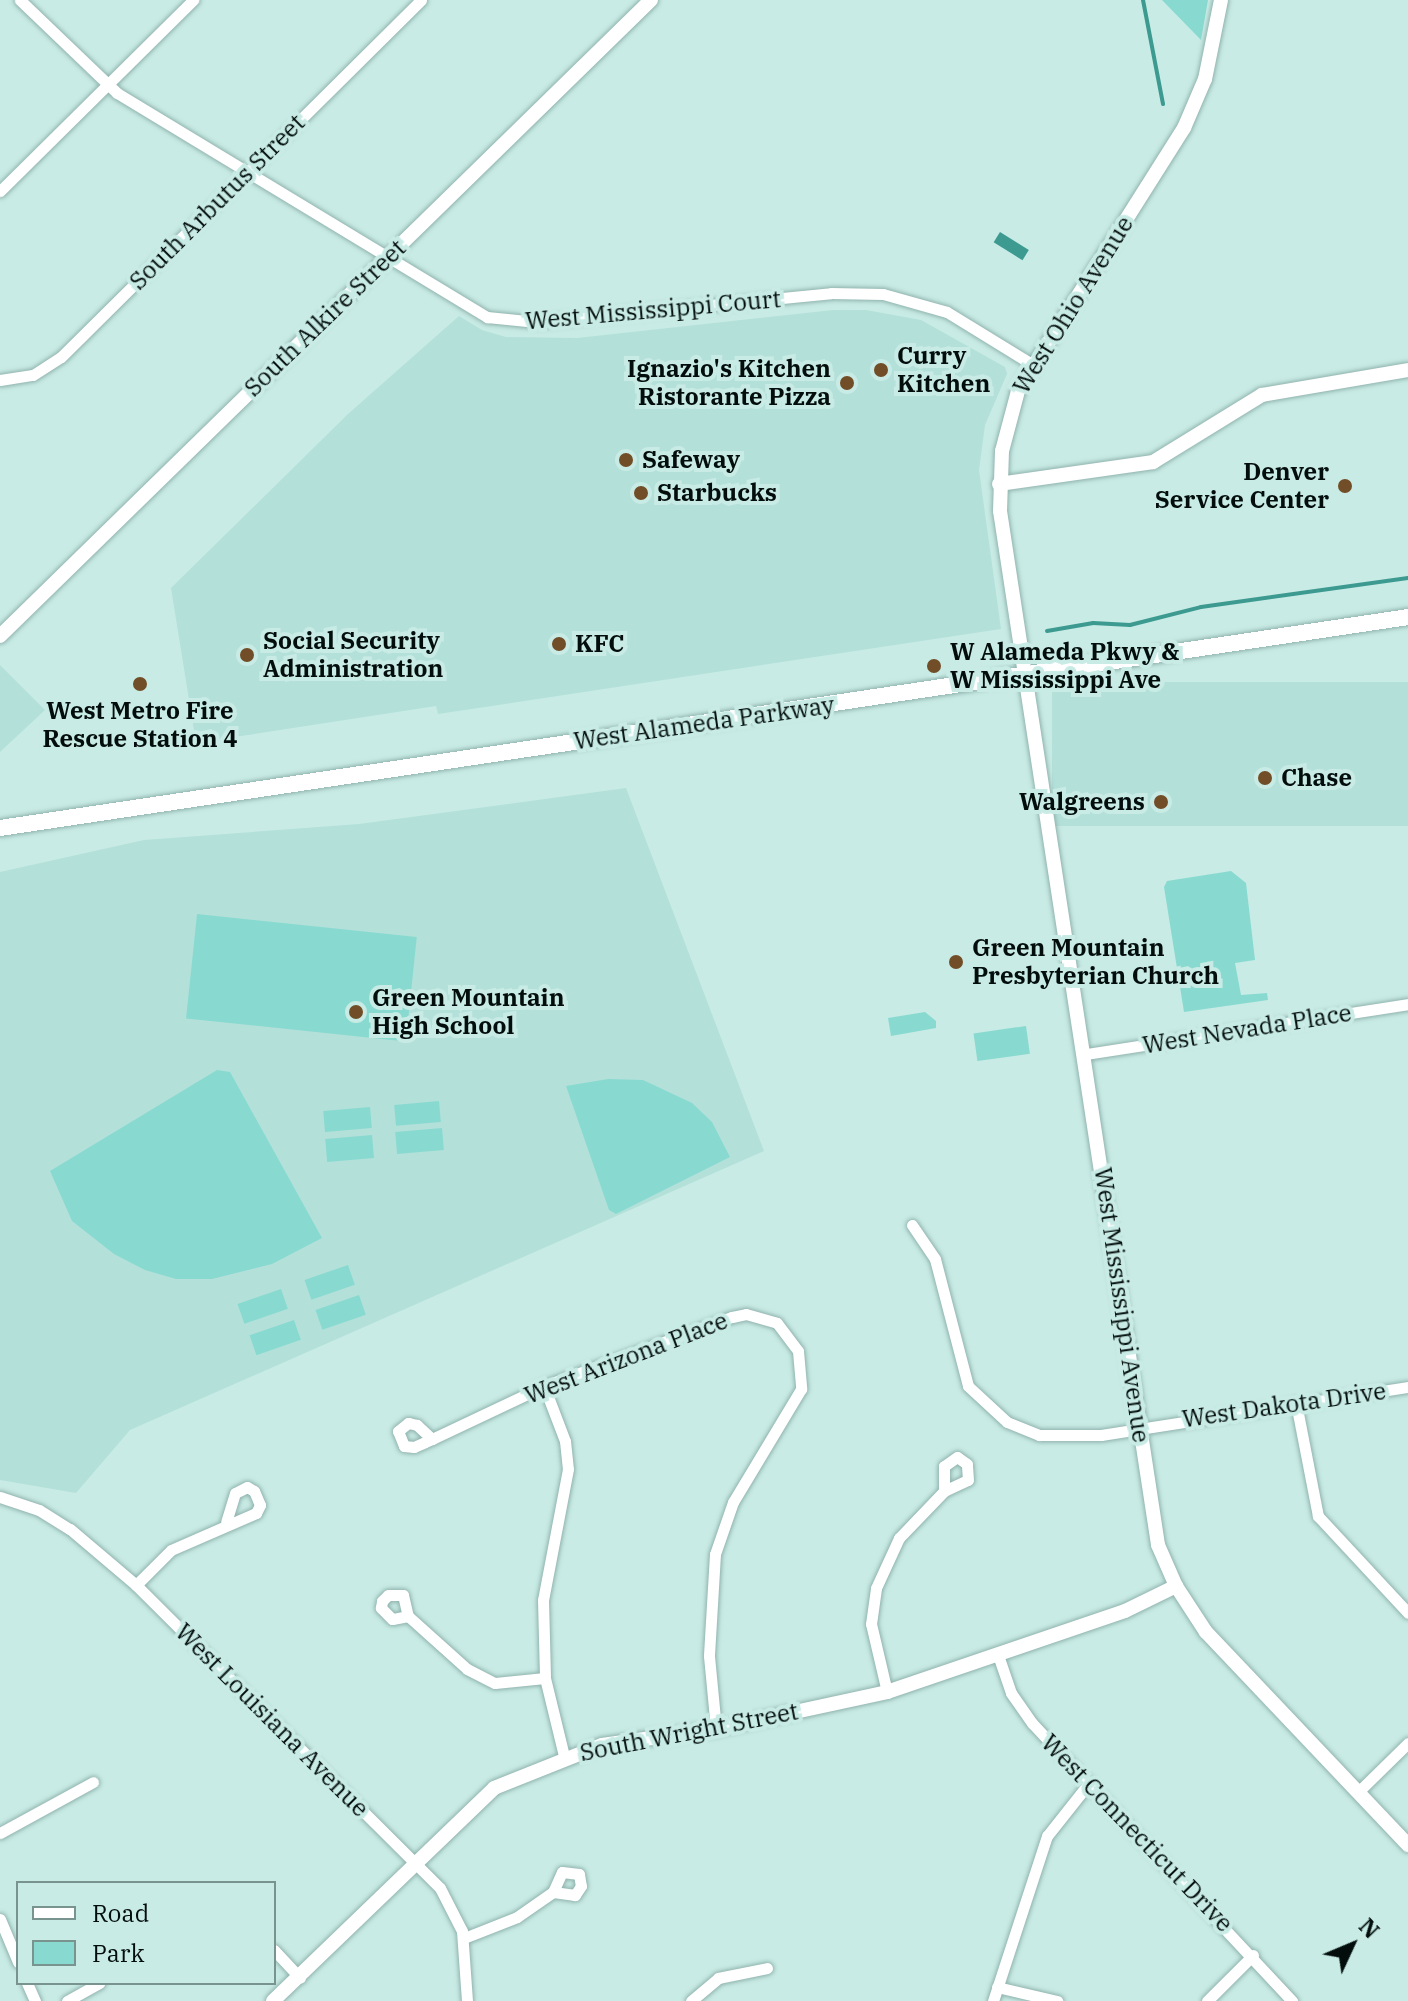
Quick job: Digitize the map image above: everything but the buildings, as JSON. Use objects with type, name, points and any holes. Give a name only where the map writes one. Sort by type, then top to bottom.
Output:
[{"type":"main road","name":"West Alameda Parkway","points":[[0,828],[1408,617]]},
{"type":"street","name":"West Mississippi Court","points":[[20,0],[107,85],[481,313],[511,322],[831,293],[899,296],[947,312],[1033,365]]},
{"type":"street","points":[[0,191],[193,0]]},
{"type":"street","name":"South Arbutus Street","points":[[0,380],[33,375],[61,357],[421,0]]},
{"type":"street","name":"South Alkire Street","points":[[0,636],[651,0]]},
{"type":"street","name":"West Ohio Avenue","points":[[1027,676],[999,484],[1008,419],[1033,365],[1184,128],[1210,62],[1221,0]]},
{"type":"street","points":[[999,484],[1153,462],[1262,395],[1408,370]]},
{"type":"street","name":"West Mississippi Avenue","points":[[1027,676],[1086,1054],[1152,1524],[1176,1586],[1220,1649],[1408,1845]]},
{"type":"street","name":"West Nevada Place","points":[[1086,1054],[1408,1004]]},
{"type":"street","name":"West Dakota Drive","points":[[912,1225],[935,1259],[968,1386],[991,1411],[1022,1430],[1055,1438],[1408,1387]]},
{"type":"street","name":"West Arizona Place","points":[[432,1439],[544,1386],[746,1314],[777,1323],[798,1351],[801,1389],[733,1502],[715,1554],[709,1656],[716,1729]]},
{"type":"street","points":[[544,1386],[565,1441],[568,1469],[543,1600],[545,1678],[564,1756]]},
{"type":"street","points":[[1296,1403],[1318,1516],[1408,1613]]},
{"type":"street","points":[[887,1692],[871,1624],[876,1588],[899,1538],[944,1491]]},
{"type":"street","name":"West Louisiana Avenue","points":[[0,1497],[39,1510],[70,1529],[136,1585],[416,1864],[451,1903],[464,1938],[467,2001]]},
{"type":"street","points":[[136,1585],[171,1550],[226,1522]]},
{"type":"street","name":"South Wright Street","points":[[273,2001],[494,1788],[564,1756],[602,1745],[716,1729],[887,1692],[1125,1611],[1176,1586]]},
{"type":"street","points":[[408,1616],[467,1669],[495,1683],[545,1678]]},
{"type":"street","name":"West Connecticut Drive","points":[[998,1655],[1016,1703],[1253,1955],[1292,2001]]},
{"type":"street","points":[[1358,1792],[1408,1743]]},
{"type":"street","points":[[0,1833],[93,1782]]},
{"type":"street","points":[[993,2001],[1047,1836],[1089,1783]]},
{"type":"street","points":[[464,1938],[508,1922],[553,1892]]},
{"type":"street","points":[[0,1919],[16,1957]]},
{"type":"street","points":[[276,1952],[300,1978]]},
{"type":"street","points":[[1207,2001],[1253,1955]]},
{"type":"street","points":[[691,2001],[718,1978],[767,1968]]},
{"type":"street","points":[[67,2001],[95,1985]]},
{"type":"street","points":[[997,1987],[1057,2001]]},
{"type":"shaded area","points":[[1000,232],[1029,250],[1022,260],[994,242]]},
{"type":"shaded area","points":[[833,310],[866,310],[921,320],[1005,367],[1007,374],[985,425],[979,470],[1001,629],[438,714],[436,706],[196,743],[171,588],[348,414],[459,316],[482,330],[506,337],[577,338]]},
{"type":"shaded area","points":[[0,665],[45,710],[0,752]]},
{"type":"shaded area","points":[[1052,682],[1408,682],[1408,826],[1052,826]]},
{"type":"shaded area","name":"Green Mountain High School","points":[[626,788],[764,1151],[130,1430],[76,1493],[0,1480],[0,872],[144,840],[359,824]]},
{"type":"green space","points":[[1162,0],[1208,0],[1201,40]]},
{"type":"green space","points":[[1231,871],[1246,883],[1255,960],[1235,963],[1241,995],[1267,993],[1268,1000],[1184,1012],[1164,887],[1167,881]]},
{"type":"green space","points":[[197,914],[417,937],[406,1042],[186,1018]]},
{"type":"green space","points":[[925,1012],[936,1021],[936,1028],[891,1036],[888,1018]]},
{"type":"green space","points":[[1026,1026],[1030,1054],[977,1061],[974,1033]]},
{"type":"green space","points":[[217,1070],[230,1072],[322,1238],[272,1264],[212,1279],[176,1279],[145,1270],[114,1254],[72,1221],[50,1171]]},
{"type":"green space","points":[[608,1079],[643,1080],[692,1103],[712,1122],[730,1157],[616,1214],[609,1210],[566,1086]]},
{"type":"green space","points":[[439,1101],[441,1122],[396,1126],[394,1105]]},
{"type":"green space","points":[[370,1107],[372,1128],[325,1132],[323,1111]]},
{"type":"green space","points":[[442,1128],[444,1150],[397,1154],[395,1132]]},
{"type":"green space","points":[[372,1135],[374,1158],[327,1162],[325,1139]]},
{"type":"green space","points":[[348,1265],[355,1285],[311,1300],[305,1280]]},
{"type":"green space","points":[[281,1289],[288,1309],[244,1324],[238,1304]]},
{"type":"green space","points":[[359,1295],[366,1315],[322,1330],[316,1310]]},
{"type":"green space","points":[[294,1320],[301,1340],[256,1355],[250,1335]]},
{"type":"waterway","points":[[1143,0],[1163,104]]},
{"type":"waterway","points":[[1047,631],[1093,623],[1130,625],[1201,607],[1408,578]]},
{"type":"place","name":"Curry Kitchen","points":[[881,370]]},
{"type":"place","name":"Ignazio's Kitchen Ristorante Pizza","points":[[847,383]]},
{"type":"place","name":"Safeway","points":[[626,460]]},
{"type":"place","name":"Denver Service Center","points":[[1345,486]]},
{"type":"place","name":"Starbucks","points":[[641,493]]},
{"type":"place","name":"KFC","points":[[559,644]]},
{"type":"place","name":"Social Security Administration","points":[[247,655]]},
{"type":"place","name":"W Alameda Pkwy & W Mississippi Ave","points":[[934,666]]},
{"type":"place","name":"West Metro Fire Rescue Station 4","points":[[140,684]]},
{"type":"place","name":"Chase","points":[[1265,778]]},
{"type":"place","name":"Walgreens","points":[[1161,802]]},
{"type":"place","name":"Green Mountain Presbyterian Church","points":[[956,962]]},
{"type":"place","name":"Green Mountain High School","points":[[356,1012]]}]
